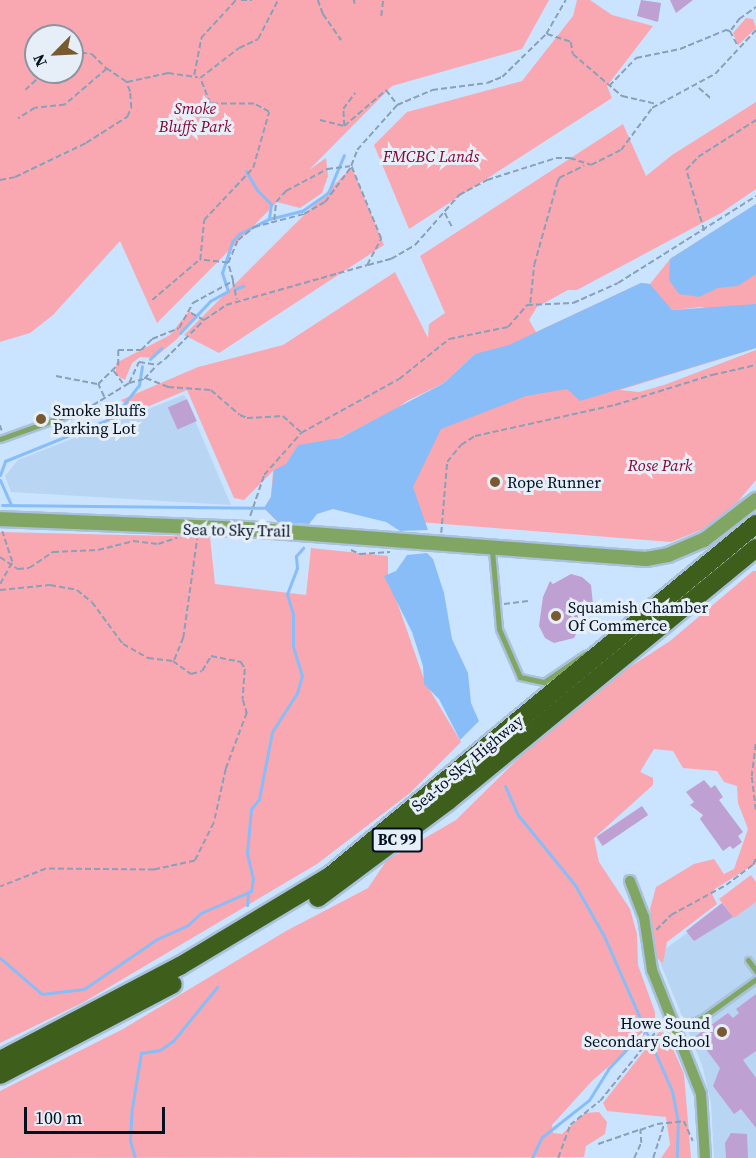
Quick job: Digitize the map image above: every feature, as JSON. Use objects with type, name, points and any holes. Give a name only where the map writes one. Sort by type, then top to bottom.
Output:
[{"type":"highway","name":"Sea-to-Sky Highway","points":[[0,1060],[180,966],[330,876],[756,524]]},
{"type":"highway","name":"Sea-to-Sky Highway","points":[[0,1076],[185,977],[338,886],[448,801],[756,548]]},
{"type":"street","points":[[0,519],[250,529],[492,550],[613,559],[646,559],[687,548],[737,519],[756,500]]},
{"type":"street","points":[[630,881],[648,941],[652,970],[701,1094],[705,1158]]},
{"type":"lane","points":[[0,439],[79,411]]},
{"type":"lane","points":[[492,550],[494,605],[505,645],[524,680],[544,682],[556,677],[590,650]]},
{"type":"lane","points":[[599,643],[624,622],[659,605]]},
{"type":"lane","points":[[748,960],[756,971]]},
{"type":"lane","points":[[677,1029],[702,1018],[756,979]]},
{"type":"path","points":[[194,75],[201,38],[236,0]]},
{"type":"path","points":[[241,0],[252,0]]},
{"type":"path","points":[[200,78],[239,48],[258,39],[278,0]]},
{"type":"path","points":[[318,0],[322,14],[341,40]]},
{"type":"path","points":[[354,0],[355,4]]},
{"type":"path","points":[[381,16],[383,0]]},
{"type":"path","points":[[237,301],[228,263],[238,240],[254,227],[304,214],[325,202],[351,166],[357,150],[397,105],[432,90],[494,81],[518,63],[546,34],[566,0]]},
{"type":"path","points":[[609,86],[636,58],[680,49],[698,39],[730,31],[739,19],[756,8]]},
{"type":"path","points":[[530,304],[536,255],[557,183],[585,165],[621,150],[656,105],[698,86],[723,68],[756,30]]},
{"type":"path","points":[[730,31],[738,48]]},
{"type":"path","points":[[546,34],[571,42],[573,54],[622,96],[656,105]]},
{"type":"path","points":[[0,180],[15,177],[86,143],[128,117],[132,108],[126,82],[107,69],[92,54],[84,53]]},
{"type":"path","points":[[18,119],[35,108],[65,105],[107,69]]},
{"type":"path","points":[[126,82],[168,73],[194,75],[200,78],[210,104],[254,104],[264,108],[270,117],[257,144],[258,154],[252,168],[204,220],[200,260],[152,300]]},
{"type":"path","points":[[25,90],[31,84]]},
{"type":"path","points":[[698,86],[705,97],[713,100]]},
{"type":"path","points":[[344,126],[386,90],[397,105]]},
{"type":"path","points":[[344,126],[342,108],[355,93]]},
{"type":"path","points":[[320,120],[344,126]]},
{"type":"path","points":[[704,232],[686,170],[698,157],[756,120]]},
{"type":"path","points":[[129,383],[137,383],[145,378],[204,319],[237,301],[391,259],[415,245],[465,191],[513,169],[566,157],[585,165]]},
{"type":"path","points":[[273,221],[276,202],[286,191],[327,169],[351,166]]},
{"type":"path","points":[[351,166],[380,229],[380,244],[368,265]]},
{"type":"path","points":[[250,529],[253,500],[264,475],[301,433],[399,379],[448,339],[508,327],[524,306],[530,304],[573,303],[618,283],[704,232],[756,196]]},
{"type":"path","points":[[325,202],[330,205]]},
{"type":"path","points":[[444,212],[453,230]]},
{"type":"path","points":[[200,260],[228,263]]},
{"type":"path","points":[[98,384],[118,365],[118,350],[143,349],[152,339],[179,328],[191,313],[193,303],[233,281]]},
{"type":"path","points":[[191,313],[204,319]]},
{"type":"path","points":[[79,411],[89,410],[129,383],[139,362],[157,365]]},
{"type":"path","points":[[441,539],[447,462],[461,445],[475,436],[615,405],[712,375],[756,366]]},
{"type":"path","points":[[114,370],[125,386]]},
{"type":"path","points":[[56,376],[98,384]]},
{"type":"path","points":[[145,378],[168,387],[211,390],[240,415],[252,418],[283,416],[301,433]]},
{"type":"path","points":[[98,384],[105,399]]},
{"type":"path","points":[[0,525],[12,562],[0,584]]},
{"type":"path","name":"Sea to Sky Trail","points":[[173,661],[183,638],[197,536],[189,537]]},
{"type":"path","name":"Sea to Sky Trail","points":[[0,557],[12,562],[18,569],[29,568],[53,552],[98,550],[133,541],[158,544],[181,537]]},
{"type":"path","points":[[344,546],[360,554],[398,552]]},
{"type":"path","points":[[0,590],[50,585],[77,590],[92,602],[123,644],[148,658],[173,661],[191,674],[202,670],[211,656],[235,660],[245,669],[246,723],[226,769],[214,823],[195,861],[154,870],[46,869],[0,887]]},
{"type":"path","points":[[494,605],[528,601]]},
{"type":"path","points":[[756,744],[752,777],[756,810]]},
{"type":"path","points":[[648,941],[671,915],[726,885],[756,858]]},
{"type":"path","points":[[558,1158],[570,1125],[600,1101],[642,1045],[658,1029]]},
{"type":"path","points":[[598,1144],[681,1120],[690,1130],[695,1149]]},
{"type":"path","points":[[653,1158],[666,1123]]},
{"type":"path","points":[[634,1158],[641,1143],[640,1130]]},
{"type":"shaded area","points":[[184,395],[231,505],[11,492],[5,476],[18,460]]},
{"type":"shaded area","name":"Howe Sound Secondary School","points":[[756,882],[756,1158],[714,1158],[711,1103],[702,1065],[657,955]]},
{"type":"green space","name":"Smoke Bluffs Park","points":[[0,0],[549,0],[522,49],[392,86],[309,170],[326,158],[328,176],[322,193],[300,208],[277,202],[157,323],[120,241],[53,315],[30,333],[0,342]]},
{"type":"green space","name":"FMCBC Lands","points":[[577,0],[590,0],[612,15],[653,26],[607,86],[612,98],[409,229],[374,145],[407,112],[522,81],[573,16]]},
{"type":"green space","points":[[746,18],[753,19],[756,28],[738,45],[733,33]]},
{"type":"green space","points":[[756,102],[756,189],[721,213],[577,290],[568,290],[537,307],[529,320],[536,332],[641,283],[650,284],[670,259],[756,204],[756,317],[701,307],[672,310],[660,299],[492,352],[475,354],[444,383],[407,401],[392,412],[339,438],[296,449],[286,464],[305,523],[278,522],[264,508],[271,497],[273,471],[244,500],[234,498],[187,390],[135,412],[121,400],[198,367],[283,345],[395,272],[428,338],[429,324],[445,313],[420,256],[623,124],[646,176],[672,155]]},
{"type":"green space","name":"FMCBC Lands","points":[[352,167],[384,245],[219,353],[184,335]]},
{"type":"green space","points":[[189,311],[196,316],[177,339],[154,358],[140,357],[132,363],[125,380],[116,375],[116,363],[170,335]]},
{"type":"green space","name":"Rose Park","points":[[756,348],[620,390],[639,392],[664,385],[756,350],[756,480],[735,505],[701,530],[671,542],[419,522],[405,449],[435,425],[512,397]]},
{"type":"green space","points":[[0,532],[210,537],[215,584],[306,595],[311,548],[388,556],[388,576],[425,682],[461,742],[410,793],[317,864],[84,1002],[0,1043]]},
{"type":"green space","points":[[753,571],[756,571],[756,863],[715,889],[712,894],[717,904],[667,942],[663,963],[656,957],[650,909],[656,887],[694,864],[714,859],[724,874],[734,869],[748,829],[738,803],[737,786],[724,782],[717,771],[683,768],[673,751],[654,749],[640,772],[653,778],[653,785],[594,838],[599,862],[630,909],[637,934],[638,965],[655,1012],[655,1026],[592,1081],[552,1125],[553,1133],[562,1134],[585,1113],[599,1112],[607,1122],[605,1134],[586,1146],[584,1157],[0,1158],[0,1091],[123,1029],[286,931],[368,888],[387,860],[456,820],[525,752],[622,672],[670,641]]},
{"type":"green space","points":[[751,875],[756,882],[756,902],[734,918],[719,899]]},
{"type":"green space","points":[[659,1032],[666,1033],[684,1074],[691,1158],[661,1158],[670,1145],[666,1117],[607,1111],[603,1103]]},
{"type":"water","points":[[756,204],[756,274],[738,286],[718,288],[699,297],[679,294],[669,280],[670,259]]},
{"type":"water","points":[[641,283],[650,284],[672,310],[756,304],[756,348],[580,401],[567,389],[526,396],[441,429],[413,487],[428,530],[400,531],[386,522],[333,509],[317,514],[309,524],[278,522],[264,508],[271,497],[274,470],[286,464],[298,445],[340,438],[444,383],[475,354],[509,345]]},
{"type":"water","points":[[427,553],[433,559],[444,593],[452,639],[468,673],[471,703],[479,721],[460,740],[439,699],[424,684],[423,666],[412,632],[384,576],[396,571],[407,555]]},
{"type":"building","points":[[641,0],[661,3],[658,22],[637,16]]},
{"type":"building","points":[[670,0],[693,0],[676,13]]},
{"type":"building","points":[[187,399],[197,421],[178,429],[168,408]]},
{"type":"building","points":[[571,574],[582,577],[591,585],[593,604],[581,620],[576,617],[580,626],[574,638],[554,643],[545,638],[539,626],[543,597],[550,581],[553,584]]},
{"type":"building","points":[[704,780],[711,788],[715,785],[723,797],[719,800],[743,832],[738,836],[742,842],[733,849],[730,846],[723,851],[700,819],[703,815],[690,805],[694,802],[686,792]]},
{"type":"building","points":[[642,806],[648,815],[603,846],[596,837]]},
{"type":"building","points":[[722,903],[733,917],[694,941],[686,931]]},
{"type":"building","points":[[756,994],[756,1051],[743,1060],[756,1078],[756,1128],[741,1109],[734,1114],[713,1086],[720,1068],[696,1036],[728,1013],[733,1018],[739,1013],[736,1009]]},
{"type":"building","points":[[731,1133],[747,1134],[748,1158],[726,1158],[725,1143]]},
{"type":"waterway","points":[[180,333],[210,301],[228,291],[222,273],[232,242],[239,234],[269,219],[302,211],[328,193],[344,155]]},
{"type":"waterway","points":[[246,171],[257,190],[271,204],[269,219]]},
{"type":"waterway","points":[[235,289],[243,286]]},
{"type":"waterway","points":[[150,359],[161,348]]},
{"type":"waterway","points":[[0,475],[5,461],[114,417],[139,385],[142,366]]},
{"type":"waterway","points":[[0,480],[11,505]]},
{"type":"waterway","points":[[2,505],[268,508]]},
{"type":"waterway","points":[[0,958],[42,994],[84,989],[157,939],[188,925],[201,913],[251,891],[253,879],[247,853],[251,809],[259,799],[272,732],[297,693],[302,676],[293,646],[293,614],[287,594],[297,568],[296,556],[303,548]]},
{"type":"waterway","points":[[505,786],[518,815],[575,885],[604,936],[672,1091],[678,1121],[677,1158]]},
{"type":"waterway","points":[[247,905],[248,893]]},
{"type":"waterway","points":[[135,1158],[130,1141],[132,1108],[141,1053],[160,1050],[173,1041],[217,987]]},
{"type":"waterway","points":[[532,1158],[542,1137],[589,1100],[608,1069],[645,1030]]},
{"type":"place","name":"Smoke Bluffs Parking Lot","points":[[41,419]]},
{"type":"place","name":"Rope Runner","points":[[495,482]]},
{"type":"place","name":"Squamish Chamber Of Commerce","points":[[556,616]]},
{"type":"place","name":"Howe Sound Secondary School","points":[[722,1032]]}]
